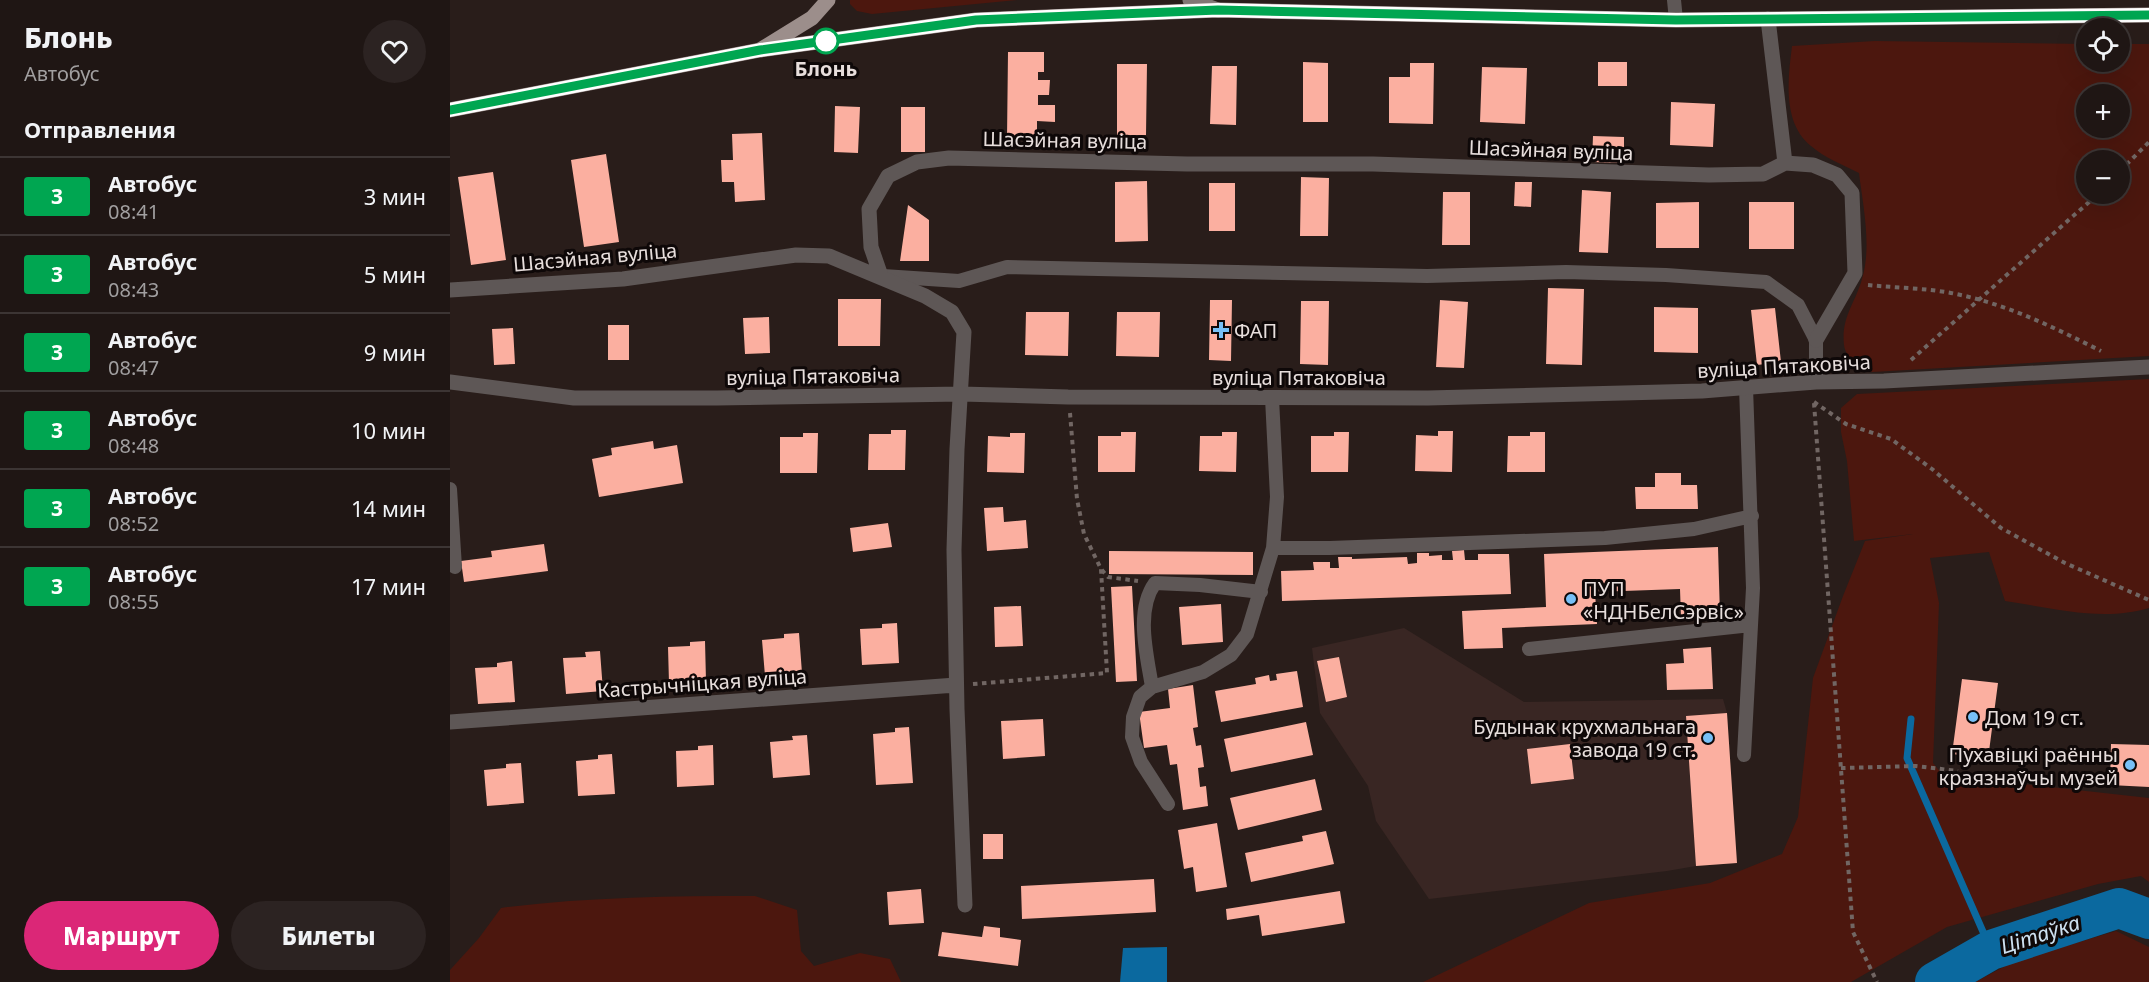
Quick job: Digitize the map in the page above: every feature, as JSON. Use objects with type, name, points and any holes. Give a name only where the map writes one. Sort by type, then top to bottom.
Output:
[{"type":"main road","points":[[760,50],[812,18],[828,0]]},
{"type":"main road","points":[[1190,0],[1218,10]]},
{"type":"main road","points":[[450,110],[760,50],[976,20],[1218,10],[1676,20],[2149,15]]},
{"type":"street","points":[[1768,19],[1785,163],[1813,165],[1838,175],[1852,193],[1855,273],[1816,340]]},
{"type":"street","name":"Шасэйная вуліца","points":[[881,276],[871,247],[869,209],[888,176],[916,162],[949,159],[1187,164],[1373,164],[1709,175],[1763,174],[1785,163]]},
{"type":"street","name":"Шасэйная вуліца","points":[[450,290],[624,279],[796,255],[829,256],[881,276]]},
{"type":"street","points":[[881,276],[925,296],[952,312],[964,332],[954,550],[956,685],[965,905]]},
{"type":"street","name":"вуліца Пятаковіча","points":[[450,382],[574,398],[961,394],[1068,397],[1428,398],[1702,391],[1816,382],[1884,381],[2149,367]]},
{"type":"street","name":"Кастрычніцкая вуліца","points":[[450,722],[956,685]]},
{"type":"lane","points":[[1674,0],[1676,20]]},
{"type":"lane","points":[[881,276],[959,281],[1007,267],[1427,276],[1566,272],[1666,275],[1766,282],[1798,305],[1816,340],[1816,382]]},
{"type":"lane","points":[[1744,755],[1753,588],[1746,387]]},
{"type":"lane","points":[[1168,804],[1141,762],[1132,737],[1133,717],[1140,697],[1152,687],[1203,672],[1231,655],[1247,634],[1273,548],[1278,497],[1272,398]]},
{"type":"lane","points":[[450,489],[456,567]]},
{"type":"lane","points":[[1273,548],[1342,548],[1605,538],[1694,529],[1752,516]]},
{"type":"lane","points":[[1152,687],[1143,634],[1148,593],[1155,583],[1200,585],[1261,592]]},
{"type":"lane","points":[[1529,649],[1751,625]]},
{"type":"path","points":[[2130,161],[2149,142]]},
{"type":"path","points":[[1908,362],[2087,204]]},
{"type":"path","points":[[1850,284],[1954,293],[1980,300],[2029,315],[2109,355]]},
{"type":"path","points":[[1795,384],[1814,402],[1846,424],[1891,439],[1932,469],[2001,528],[2065,563],[2149,600]]},
{"type":"path","points":[[1068,397],[1077,499],[1084,534],[1101,569],[1108,577],[1155,583]]},
{"type":"path","points":[[1814,402],[1853,932],[1877,982]]},
{"type":"path","points":[[956,685],[1107,673],[1101,569]]},
{"type":"path","points":[[1841,768],[1916,766],[1958,771]]},
{"type":"shaded area","points":[[850,0],[1017,0],[872,14],[857,11],[850,4]]},
{"type":"shaded area","points":[[1875,41],[2076,44],[2076,72],[2130,72],[2130,44],[2149,44],[2149,356],[1872,372],[1854,362],[1845,350],[1844,335],[1847,318],[1865,266],[1866,226],[1859,173],[1816,150],[1802,136],[1791,113],[1789,72],[1792,46]]},
{"type":"shaded area","points":[[2149,379],[2149,608],[2132,612],[2096,614],[2005,601],[1989,552],[1930,558],[1939,603],[1933,763],[1946,779],[2005,782],[2149,798],[2149,882],[2141,876],[2098,884],[1947,927],[1851,982],[1423,982],[1589,903],[1710,883],[1782,854],[1798,817],[1813,678],[1865,541],[1913,534],[1854,541],[1847,461],[1841,432],[1841,408],[1857,394]]},
{"type":"shaded area","points":[[1404,628],[1524,702],[1723,699],[1727,713],[1737,863],[1429,899],[1376,821],[1368,786],[1320,713],[1312,648]]},
{"type":"shaded area","points":[[755,896],[797,910],[801,951],[814,966],[860,953],[890,959],[901,982],[450,982],[450,970],[479,938],[501,908],[596,899]]},
{"type":"shaded area","points":[[2116,931],[2149,947],[2149,982],[1975,982],[2015,961]]},
{"type":"water","points":[[1167,947],[1167,982],[1120,982],[1123,948]]},
{"type":"building","points":[[1008,52],[1044,52],[1044,72],[1038,72],[1038,80],[1050,80],[1049,95],[1038,95],[1038,105],[1055,105],[1055,122],[1037,121],[1037,138],[1007,138]]},
{"type":"building","points":[[1303,62],[1328,63],[1328,122],[1303,122]]},
{"type":"building","points":[[1598,62],[1627,62],[1627,86],[1598,86]]},
{"type":"building","points":[[1410,63],[1434,63],[1433,124],[1389,123],[1389,77],[1410,77]]},
{"type":"building","points":[[1117,64],[1147,64],[1146,135],[1117,135]]},
{"type":"building","points":[[1212,66],[1237,66],[1236,125],[1210,124]]},
{"type":"building","points":[[1482,67],[1527,68],[1525,124],[1480,122]]},
{"type":"building","points":[[1671,102],[1715,104],[1713,147],[1670,145]]},
{"type":"building","points":[[835,106],[860,107],[858,153],[834,152]]},
{"type":"building","points":[[901,107],[925,107],[925,152],[901,152]]},
{"type":"building","points":[[762,133],[765,200],[735,202],[734,182],[722,182],[721,160],[733,160],[732,134]]},
{"type":"building","points":[[1593,136],[1624,137],[1624,163],[1592,162]]},
{"type":"building","points":[[606,154],[619,242],[584,247],[571,160]]},
{"type":"building","points":[[493,172],[506,260],[471,265],[458,177]]},
{"type":"building","points":[[1301,177],[1329,178],[1328,236],[1300,236]]},
{"type":"building","points":[[1147,181],[1148,241],[1115,242],[1115,182]]},
{"type":"building","points":[[1515,182],[1532,182],[1531,207],[1514,206]]},
{"type":"building","points":[[1209,183],[1235,183],[1235,231],[1209,231]]},
{"type":"building","points":[[1582,190],[1611,192],[1608,253],[1579,252]]},
{"type":"building","points":[[1443,192],[1470,192],[1470,245],[1442,245]]},
{"type":"building","points":[[1699,202],[1699,248],[1656,248],[1656,203]]},
{"type":"building","points":[[1749,202],[1794,202],[1794,249],[1749,249]]},
{"type":"building","points":[[908,205],[929,220],[929,261],[900,261]]},
{"type":"building","points":[[1548,288],[1584,289],[1582,365],[1546,364]]},
{"type":"building","points":[[838,299],[881,299],[880,346],[838,346]]},
{"type":"building","name":"ФАП","points":[[1210,300],[1232,300],[1231,361],[1209,360]]},
{"type":"building","points":[[1440,300],[1468,302],[1464,368],[1436,367]]},
{"type":"building","points":[[1301,301],[1329,301],[1328,365],[1300,364]]},
{"type":"building","points":[[1654,307],[1698,308],[1698,353],[1654,352]]},
{"type":"building","points":[[1775,308],[1781,362],[1757,365],[1751,310]]},
{"type":"building","points":[[1026,312],[1069,312],[1068,356],[1025,355]]},
{"type":"building","points":[[1117,312],[1160,312],[1159,357],[1116,356]]},
{"type":"building","points":[[769,317],[770,353],[745,354],[743,318]]},
{"type":"building","points":[[608,325],[629,325],[629,360],[608,360]]},
{"type":"building","points":[[513,328],[515,364],[494,365],[492,329]]},
{"type":"building","points":[[891,430],[906,430],[905,470],[868,470],[869,434],[891,434]]},
{"type":"building","points":[[1438,431],[1453,431],[1452,472],[1415,471],[1416,435],[1438,436]]},
{"type":"building","points":[[1121,432],[1136,432],[1135,472],[1098,472],[1098,436],[1121,436]]},
{"type":"building","points":[[1222,432],[1237,432],[1236,472],[1199,471],[1200,436],[1222,436]]},
{"type":"building","points":[[1334,432],[1349,432],[1348,472],[1311,472],[1311,436],[1334,436]]},
{"type":"building","points":[[1530,432],[1545,432],[1545,472],[1507,472],[1508,436],[1530,436]]},
{"type":"building","points":[[803,433],[818,433],[817,473],[780,473],[780,437],[803,437]]},
{"type":"building","points":[[1010,433],[1025,433],[1024,473],[987,472],[988,436],[1010,437]]},
{"type":"building","points":[[653,441],[654,449],[677,445],[683,483],[599,497],[592,459],[612,455],[611,448]]},
{"type":"building","points":[[1655,473],[1681,473],[1681,485],[1697,485],[1698,509],[1636,509],[1635,487],[1655,487]]},
{"type":"building","points":[[1003,507],[1004,522],[1026,520],[1028,548],[987,551],[984,508]]},
{"type":"building","points":[[888,523],[892,547],[853,552],[850,528]]},
{"type":"building","points":[[544,544],[548,571],[464,582],[461,561],[492,557],[491,551]]},
{"type":"building","name":"ПУП «НДНБелСэрвіс»","points":[[1718,547],[1720,616],[1681,618],[1680,589],[1595,592],[1597,624],[1502,628],[1503,648],[1464,649],[1462,611],[1546,607],[1544,554]]},
{"type":"building","points":[[1464,550],[1465,560],[1478,560],[1478,554],[1509,554],[1511,594],[1282,601],[1281,571],[1314,570],[1313,562],[1330,562],[1330,568],[1339,568],[1338,557],[1352,557],[1352,559],[1407,557],[1408,564],[1417,563],[1417,553],[1429,553],[1429,556],[1442,555],[1442,560],[1453,560],[1452,551]]},
{"type":"building","points":[[1109,551],[1253,552],[1253,575],[1109,574]]},
{"type":"building","points":[[1132,586],[1137,681],[1116,682],[1111,587]]},
{"type":"building","points":[[1221,604],[1223,642],[1182,645],[1179,607]]},
{"type":"building","points":[[1021,606],[1023,646],[995,647],[994,607]]},
{"type":"building","points":[[897,623],[899,663],[862,665],[860,629],[882,628],[882,624]]},
{"type":"building","points":[[799,633],[802,673],[765,676],[762,640],[784,638],[784,634]]},
{"type":"building","points":[[705,641],[706,681],[669,683],[668,647],[690,646],[690,642]]},
{"type":"building","points":[[1711,647],[1713,689],[1667,690],[1666,664],[1684,663],[1683,649]]},
{"type":"building","points":[[600,651],[603,691],[566,694],[563,658],[586,657],[585,652]]},
{"type":"building","points":[[1339,657],[1347,697],[1326,702],[1317,661]]},
{"type":"building","points":[[512,661],[515,702],[478,704],[475,668],[497,667],[497,663]]},
{"type":"building","points":[[1297,671],[1303,707],[1221,722],[1215,691],[1256,684],[1255,678],[1269,675],[1270,681],[1277,680],[1276,674]]},
{"type":"building","points":[[1962,679],[1998,683],[1988,759],[1952,754]]},
{"type":"building","points":[[1193,685],[1198,727],[1193,728],[1196,746],[1201,745],[1204,767],[1198,768],[1200,787],[1206,786],[1208,806],[1183,810],[1177,764],[1170,765],[1167,745],[1144,748],[1139,712],[1170,708],[1168,689]]},
{"type":"building","points":[[1727,713],[1737,863],[1696,866],[1686,716]]},
{"type":"building","points":[[1043,719],[1045,756],[1003,759],[1001,721]]},
{"type":"building","points":[[1306,722],[1313,755],[1231,772],[1224,739]]},
{"type":"building","points":[[909,727],[913,783],[876,785],[873,734],[895,732],[895,728]]},
{"type":"building","points":[[807,735],[810,775],[773,778],[770,742],[793,740],[792,736]]},
{"type":"building","points":[[1570,744],[1574,779],[1531,784],[1527,749]]},
{"type":"building","name":"Пухавіцкі раённы краязнаўчы музей","points":[[2111,744],[2149,745],[2149,787],[2110,785]]},
{"type":"building","points":[[713,745],[714,785],[677,787],[676,751],[698,750],[698,746]]},
{"type":"building","points":[[612,754],[615,794],[578,796],[576,761],[598,759],[598,755]]},
{"type":"building","points":[[521,763],[524,803],[487,806],[484,770],[506,768],[506,764]]},
{"type":"building","points":[[1315,779],[1322,810],[1238,830],[1230,798]]},
{"type":"building","points":[[1217,823],[1227,887],[1196,892],[1193,867],[1184,869],[1178,830]]},
{"type":"building","points":[[1326,831],[1334,864],[1251,882],[1245,853],[1303,841],[1302,836]]},
{"type":"building","points":[[983,834],[1003,834],[1003,859],[983,859]]},
{"type":"building","points":[[1154,879],[1156,912],[1022,919],[1021,886]]},
{"type":"building","points":[[921,889],[924,923],[889,925],[887,892]]},
{"type":"building","points":[[1340,891],[1345,923],[1262,936],[1259,915],[1227,920],[1226,909]]},
{"type":"building","points":[[984,926],[1000,928],[1000,937],[1021,940],[1018,966],[938,956],[942,932],[982,937]]},
{"type":"waterway","points":[[1911,719],[1907,758],[1991,950]]},
{"type":"waterway","name":"Цітаўка","points":[[1935,982],[1991,950],[2119,908],[2149,919]]},
{"type":"bus line","name":"3","points":[[450,110],[760,50],[976,20],[1218,10],[1676,20],[2149,15]]},
{"type":"place","name":"Блонь","points":[[826,41]]},
{"type":"place","name":"ФАП","points":[[1221,330]]},
{"type":"place","name":"ПУП «НДНБелСэрвіс»","points":[[1571,599]]},
{"type":"place","name":"Дом 19 ст.","points":[[1973,717]]},
{"type":"place","name":"Будынак крухмальнага завода 19 ст.","points":[[1708,738]]},
{"type":"place","name":"Пухавіцкі раённы краязнаўчы музей","points":[[2130,765]]}]
